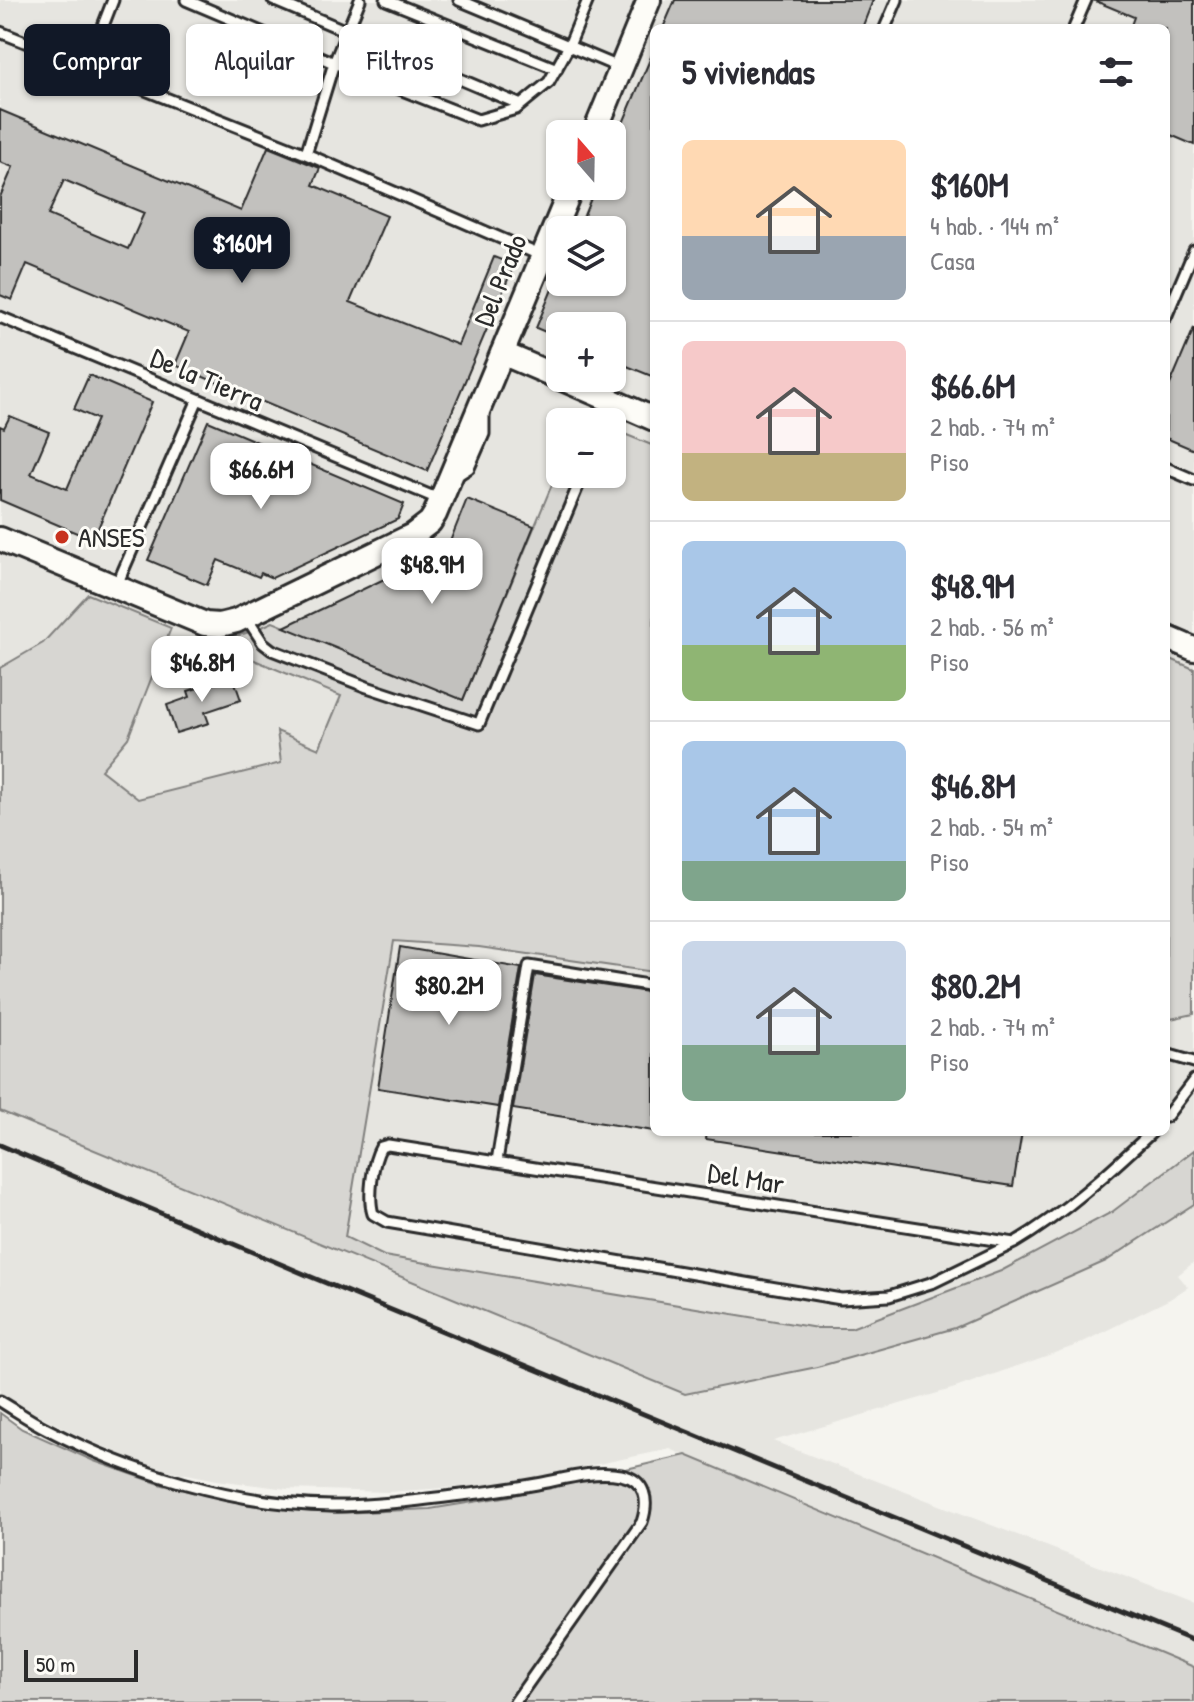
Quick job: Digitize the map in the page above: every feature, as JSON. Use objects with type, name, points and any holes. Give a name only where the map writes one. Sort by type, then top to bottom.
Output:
[{"type":"street","points":[[600,120],[649,0]]},
{"type":"street","name":"Del Prado","points":[[0,539],[205,624],[220,625],[246,617],[413,535],[430,522],[445,491],[566,200]]},
{"type":"street","points":[[502,353],[546,372]]},
{"type":"street","points":[[580,392],[603,408]]},
{"type":"street","points":[[626,415],[650,418]]},
{"type":"street","points":[[1170,639],[1194,649]]},
{"type":"lane","points":[[104,24],[113,0]]},
{"type":"lane","points":[[186,0],[478,120],[516,109],[549,82],[569,46],[588,0]]},
{"type":"lane","points":[[273,0],[339,29]]},
{"type":"lane","points":[[350,24],[360,0]]},
{"type":"lane","points":[[386,0],[557,69]]},
{"type":"lane","points":[[459,0],[621,68]]},
{"type":"lane","points":[[887,24],[897,0]]},
{"type":"lane","points":[[1076,24],[1086,0]]},
{"type":"lane","points":[[0,32],[306,154],[542,256]]},
{"type":"lane","points":[[306,154],[339,50]]},
{"type":"lane","points":[[462,80],[521,105]]},
{"type":"lane","points":[[1170,308],[1194,251]]},
{"type":"lane","name":"De la Tierra","points":[[0,317],[198,399],[445,491]]},
{"type":"lane","points":[[116,587],[198,399]]},
{"type":"lane","points":[[1170,470],[1194,480]]},
{"type":"lane","points":[[246,617],[263,643],[272,650],[367,687],[479,724],[577,488]]},
{"type":"lane","points":[[497,1161],[529,966],[650,985]]},
{"type":"lane","points":[[1170,1055],[1194,1062]]},
{"type":"lane","points":[[1170,1112],[1194,1080]]},
{"type":"lane","points":[[1014,1243],[1042,1226],[1148,1136]]},
{"type":"lane","name":"Del Mar","points":[[388,1145],[1014,1243],[934,1282],[889,1296],[841,1299],[387,1222],[373,1214],[370,1203],[376,1155],[381,1147],[388,1145]]},
{"type":"lane","points":[[0,1401],[46,1429],[114,1459],[170,1479],[282,1503],[332,1506],[422,1500],[584,1475],[622,1475],[635,1481],[647,1502],[642,1522],[515,1702]]},
{"type":"shaded area","points":[[0,0],[1194,0],[1194,1262],[1178,1275],[1188,1287],[1077,1345],[955,1388],[773,1441],[1194,1603],[1194,1667],[670,1449],[503,1484],[387,1492],[287,1489],[151,1467],[79,1436],[0,1395]]},
{"type":"shaded area","points":[[626,435],[650,444],[650,971],[479,947],[394,941],[345,1237],[384,1256],[817,1328],[851,1328],[1001,1271],[1112,1212],[1194,1150],[1194,1204],[1106,1261],[955,1328],[817,1367],[685,1394],[0,1111],[0,668],[43,643],[88,594],[171,628],[128,738],[101,770],[138,799],[281,763],[277,731],[319,749],[341,696],[204,639],[240,635],[273,622],[463,700],[551,488],[626,488]]},
{"type":"shaded area","points":[[1170,659],[1194,669],[1194,1014],[1170,1019]]},
{"type":"shaded area","points":[[0,1413],[22,1429],[94,1461],[163,1485],[249,1505],[338,1513],[430,1509],[510,1496],[686,1455],[1194,1667],[1194,1702],[0,1702]]},
{"type":"building","points":[[675,0],[873,0],[864,24],[665,24]]},
{"type":"building","points":[[1093,0],[1194,0],[1194,145],[1170,135],[1170,24],[1131,24],[1134,17]]},
{"type":"building","points":[[650,59],[650,375],[626,366],[626,312],[546,312],[546,332],[536,328],[549,296],[626,296],[626,216],[584,216],[590,200],[626,200],[624,120]]},
{"type":"building","points":[[0,110],[241,211],[268,147],[320,168],[313,185],[387,216],[350,302],[458,345],[494,257],[514,265],[427,471],[175,365],[189,332],[27,264],[12,300],[0,295],[0,197],[13,167],[0,162]],"holes":[[[64,180],[144,213],[128,249],[48,215]]]},
{"type":"building","points":[[1194,328],[1194,450],[1170,440],[1170,385]]},
{"type":"building","points":[[89,375],[152,402],[93,540],[0,500],[0,426],[4,428],[10,416],[49,432],[31,474],[67,489],[97,419],[74,409]]},
{"type":"building","points":[[208,421],[404,504],[398,519],[272,578],[261,573],[259,577],[218,560],[207,585],[148,560]]},
{"type":"building","points":[[467,499],[534,526],[463,700],[284,627],[447,549]]},
{"type":"building","points":[[233,677],[241,700],[205,712],[209,723],[176,733],[167,705],[190,697],[188,691]]},
{"type":"building","points":[[400,947],[521,968],[498,1107],[378,1088]]},
{"type":"building","points":[[535,975],[650,992],[650,1130],[513,1109]]},
{"type":"building","points":[[706,1136],[1021,1136],[1013,1186],[706,1139]]},
{"type":"railway","points":[[0,1145],[309,1276],[1194,1641]]},
{"type":"place","name":"ANSES","points":[[62,537]]}]
